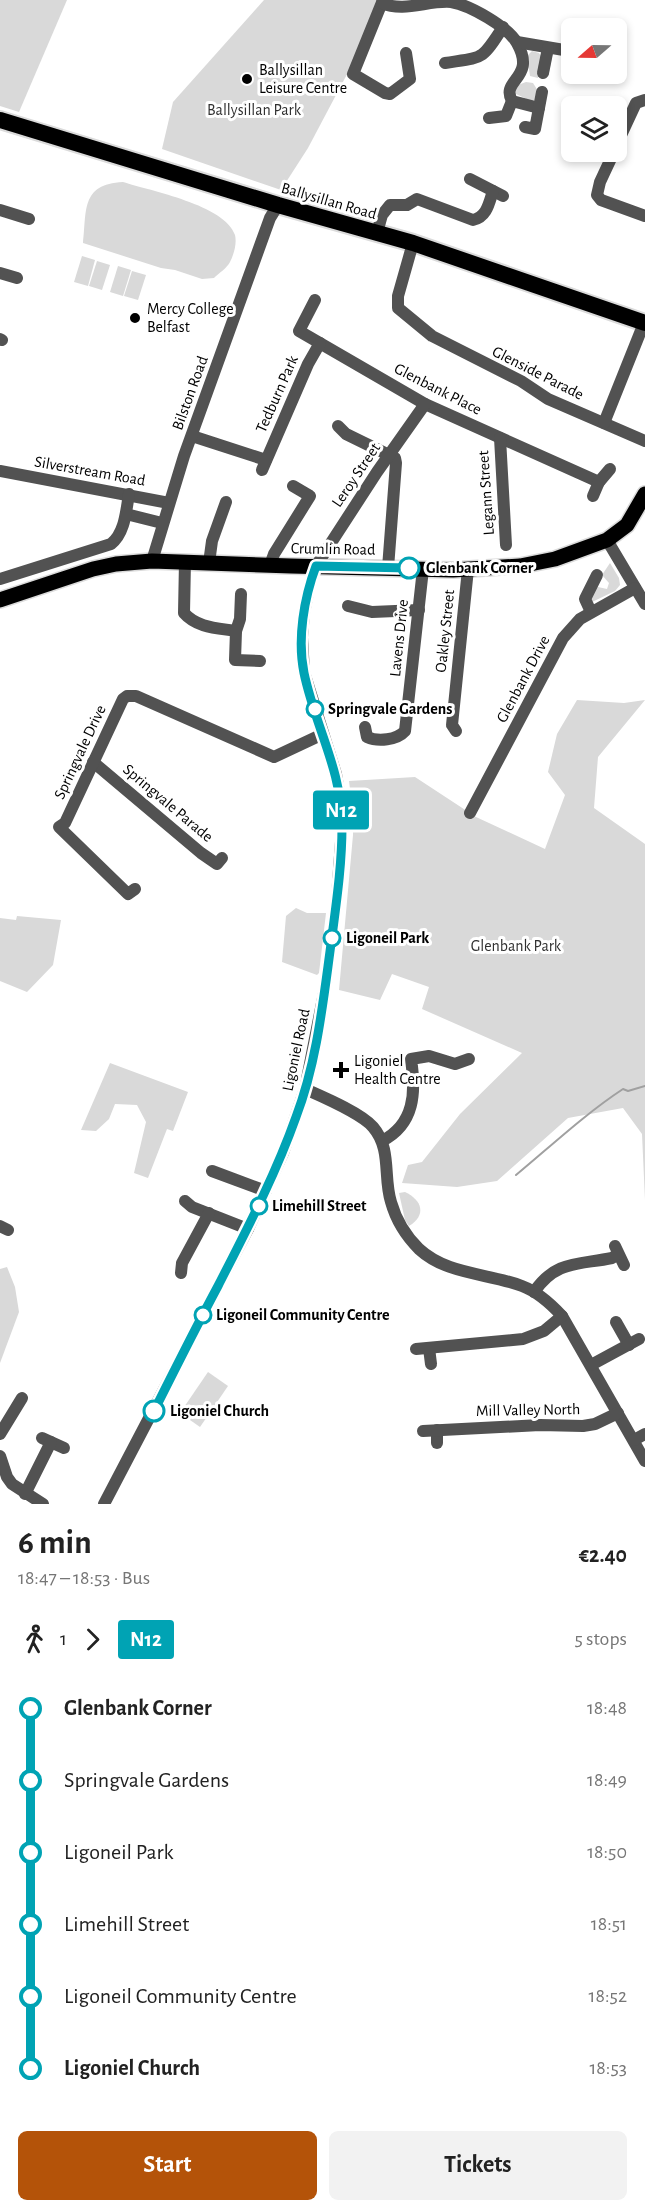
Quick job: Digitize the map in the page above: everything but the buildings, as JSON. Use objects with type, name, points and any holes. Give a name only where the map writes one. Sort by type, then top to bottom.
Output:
[{"type":"highway","name":"Ballysillan Road","points":[[0,120],[278,206],[413,243],[645,323]]},
{"type":"main road","name":"Crumlin Road","points":[[0,600],[93,569],[116,564],[152,561],[423,569],[507,568],[544,562],[607,540],[627,525],[645,494]]},
{"type":"street","points":[[406,53],[410,79],[390,94],[353,74],[382,2],[395,7],[451,2],[474,11],[503,27],[517,42],[524,64],[523,72],[509,87],[512,101],[506,116],[489,118]]},
{"type":"street","points":[[445,63],[478,58],[486,54],[503,27]]},
{"type":"street","points":[[517,42],[561,50]]},
{"type":"street","points":[[543,73],[548,48]]},
{"type":"street","points":[[525,127],[535,129],[542,92]]},
{"type":"street","points":[[627,122],[636,103],[645,100]]},
{"type":"street","points":[[512,101],[539,108]]},
{"type":"street","points":[[609,162],[597,195],[601,200],[645,216]]},
{"type":"street","points":[[377,233],[382,215],[390,205],[407,205],[417,200],[473,220],[479,219],[498,194],[470,179]]},
{"type":"street","name":"Bilston Road","points":[[152,561],[162,523],[192,436],[270,218],[278,206]]},
{"type":"street","points":[[0,210],[29,219]]},
{"type":"street","name":"Glenside Parade","points":[[413,243],[398,296],[398,308],[424,330],[449,346],[521,381],[548,399],[645,441]]},
{"type":"street","points":[[0,273],[17,278]]},
{"type":"street","name":"Glenbank Place","points":[[315,300],[299,331],[425,404],[599,482]]},
{"type":"street","points":[[604,423],[645,323]]},
{"type":"street","name":"Tedburn Park","points":[[192,436],[264,465],[308,364],[320,343]]},
{"type":"street","name":"Leroy Street","points":[[316,566],[425,404]]},
{"type":"street","points":[[338,426],[346,434],[395,458],[388,568]]},
{"type":"street","name":"Legann Street","points":[[500,438],[506,545]]},
{"type":"street","points":[[593,496],[599,482],[610,469]]},
{"type":"street","name":"Silverstream Road","points":[[2,475],[129,494],[169,503]]},
{"type":"street","points":[[270,565],[274,554],[309,496],[293,486]]},
{"type":"street","points":[[0,579],[111,544],[126,514],[129,494]]},
{"type":"street","points":[[209,563],[212,541],[226,502]]},
{"type":"street","points":[[126,514],[162,523]]},
{"type":"street","points":[[607,540],[645,604]]},
{"type":"street","points":[[185,561],[184,613],[189,619],[206,627],[236,631]]},
{"type":"street","name":"Ligoniel Road","points":[[104,1504],[266,1191],[297,1115],[305,1089],[326,983],[337,897],[342,828],[337,781],[308,688],[302,653],[304,614],[316,566]]},
{"type":"street","name":"Lavens Drive","points":[[365,727],[367,737],[376,741],[410,734],[423,569]]},
{"type":"street","name":"Oakley Street","points":[[456,732],[452,725],[468,569]]},
{"type":"street","points":[[591,612],[585,599],[600,578]]},
{"type":"street","name":"Glenbank Drive","points":[[470,813],[563,638],[580,619],[635,588]]},
{"type":"street","points":[[241,594],[235,660],[260,661]]},
{"type":"street","points":[[348,606],[372,612],[419,610]]},
{"type":"street","name":"Springvale Drive","points":[[135,889],[128,894],[60,827],[65,824],[123,699],[127,696],[136,696],[274,758],[323,734]]},
{"type":"street","name":"Springvale Parade","points":[[93,762],[201,853],[217,864],[222,858]]},
{"type":"street","points":[[382,1141],[396,1134],[404,1124],[411,1103],[414,1078],[411,1059],[429,1056],[455,1064],[469,1059]]},
{"type":"street","points":[[305,1089],[372,1125],[385,1149],[390,1202],[398,1221],[421,1251],[453,1268],[501,1280],[534,1292],[554,1307],[562,1316],[618,1413],[639,1437],[645,1461]]},
{"type":"street","points":[[212,1171],[266,1191]]},
{"type":"street","points":[[185,1201],[192,1207],[248,1228]]},
{"type":"street","points":[[181,1273],[182,1263],[209,1213]]},
{"type":"street","points":[[534,1292],[542,1281],[560,1267],[619,1255]]},
{"type":"street","points":[[431,1364],[423,1348],[523,1339],[544,1331],[562,1316]]},
{"type":"street","points":[[591,1365],[634,1342],[616,1322]]},
{"type":"street","points":[[0,1434],[22,1398]]},
{"type":"street","name":"Mill Valley North","points":[[423,1431],[437,1436],[540,1425],[584,1426],[595,1424],[618,1413]]},
{"type":"street","points":[[25,1494],[47,1440],[63,1448]]},
{"type":"street","points":[[0,1456],[7,1477],[12,1484],[43,1504]]},
{"type":"green space","points":[[0,0],[67,0],[19,112],[0,106]]},
{"type":"green space","name":"Ballysillan Park","points":[[264,0],[377,0],[354,61],[308,148],[281,190],[162,149],[173,102]]},
{"type":"green space","points":[[532,51],[539,53],[542,58],[538,78],[530,76],[527,56]]},
{"type":"green space","points":[[526,82],[533,83],[538,91],[535,100],[531,101],[516,94],[515,88]]},
{"type":"green space","points":[[123,182],[186,201],[217,215],[228,224],[235,235],[235,248],[229,264],[214,278],[202,279],[83,243],[86,211],[93,194],[99,188],[109,184]]},
{"type":"green space","points":[[82,256],[95,260],[88,286],[74,282]]},
{"type":"green space","points":[[97,261],[110,265],[102,290],[89,286]]},
{"type":"green space","points":[[118,266],[131,270],[123,296],[110,292]]},
{"type":"green space","points":[[132,271],[146,275],[138,300],[124,296]]},
{"type":"green space","points":[[610,563],[619,578],[620,585],[615,591],[592,602],[590,598],[595,589],[598,587],[607,589],[609,583],[602,575]]},
{"type":"green space","name":"Glenbank Park","points":[[577,700],[624,703],[645,700],[598,757],[594,808],[645,844],[645,1200],[642,1134],[623,1108],[568,1118],[497,1181],[457,1187],[402,1183],[408,1165],[422,1162],[460,1114],[522,1053],[422,1009],[429,987],[392,974],[380,1000],[339,990],[353,835],[349,781],[415,777],[476,817],[545,849],[565,795],[548,772],[557,734]]},
{"type":"green space","points":[[296,908],[307,913],[326,913],[317,975],[282,962],[286,916]]},
{"type":"green space","points":[[17,916],[61,920],[53,965],[27,992],[0,981],[0,918],[16,920]]},
{"type":"green space","points":[[110,1063],[188,1092],[173,1131],[167,1129],[148,1178],[134,1173],[146,1122],[137,1105],[115,1104],[109,1119],[96,1131],[81,1130]]},
{"type":"green space","points":[[405,1192],[415,1199],[420,1208],[415,1222],[409,1226],[405,1220],[399,1193]]},
{"type":"green space","points":[[7,1267],[15,1287],[19,1312],[0,1363],[0,1269]]},
{"type":"green space","points":[[208,1372],[228,1386],[200,1427],[180,1413]]},
{"type":"waterway","points":[[516,1175],[623,1089],[628,1091],[645,1086]]},
{"type":"bus line","name":"N12","points":[[154,1411],[266,1191],[297,1115],[319,1027],[335,917],[342,828],[336,774],[304,672],[303,622],[310,583],[316,566],[409,568]]},
{"type":"place","name":"Ballysillan Leisure Centre","points":[[247,79]]},
{"type":"place","name":"Mercy College Belfast","points":[[135,318]]},
{"type":"place","name":"Glenbank Corner","points":[[409,568]]},
{"type":"place","name":"Springvale Gardens","points":[[315,709]]},
{"type":"place","name":"Ligoneil Park","points":[[332,938]]},
{"type":"place","name":"Ligoniel Health Centre","points":[[341,1070]]},
{"type":"place","name":"Limehill Street","points":[[259,1206]]},
{"type":"place","name":"Ligoneil Community Centre","points":[[203,1315]]},
{"type":"place","name":"Ligoniel Church","points":[[154,1411]]}]
